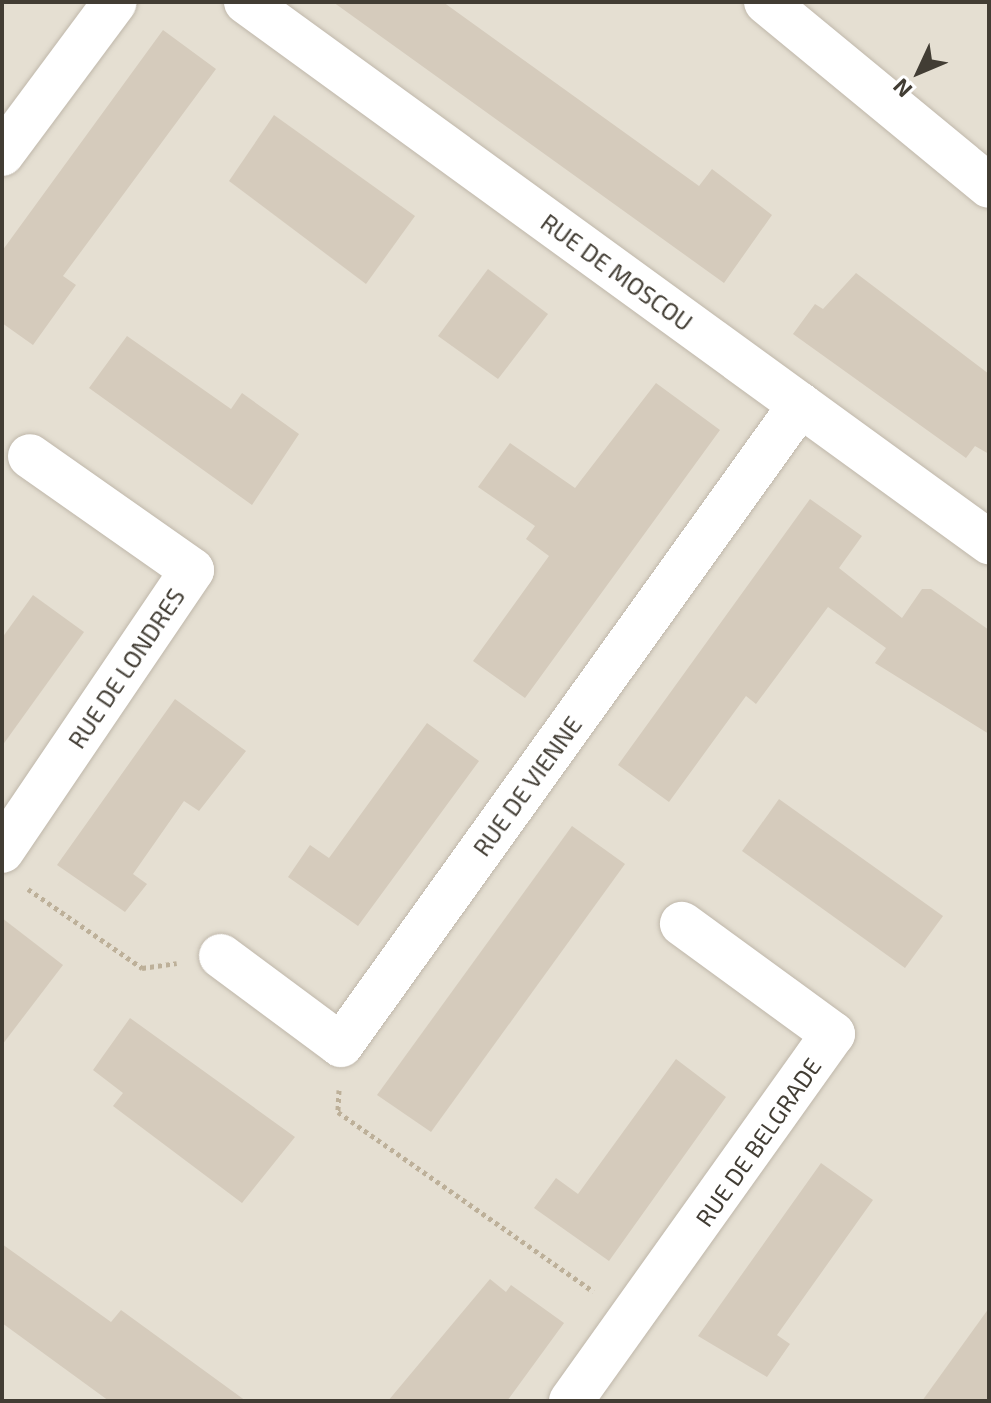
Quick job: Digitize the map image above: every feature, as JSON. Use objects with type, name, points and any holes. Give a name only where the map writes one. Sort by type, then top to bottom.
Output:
[{"type":"street","points":[[2,154],[115,2]]},
{"type":"street","name":"RUE DE MOSCOU","points":[[246,2],[989,542]]},
{"type":"street","points":[[766,2],[989,186]]},
{"type":"street","name":"RUE DE VIENNE","points":[[341,1045],[800,405]]},
{"type":"street","name":"RUE DE LONDRES","points":[[8,865],[192,570],[30,456]]},
{"type":"street","name":"RUE DE BELGRADE","points":[[571,1401],[633,1320],[833,1034],[682,924]]},
{"type":"street","points":[[221,956],[341,1045]]},
{"type":"path","points":[[8,865],[142,968],[221,956]]},
{"type":"path","points":[[341,1045],[338,1112],[633,1320]]},
{"type":"shaded area","points":[[2,2],[989,2],[989,1401],[2,1401]]},
{"type":"building","points":[[333,2],[443,2],[699,186],[712,169],[772,215],[724,283]]},
{"type":"building","points":[[163,30],[216,69],[63,276],[76,285],[33,345],[2,323],[2,251]]},
{"type":"building","points":[[274,115],[415,216],[366,284],[229,181]]},
{"type":"building","points":[[488,269],[548,314],[498,379],[438,336]]},
{"type":"building","points":[[856,273],[989,374],[989,454],[975,446],[966,458],[793,334],[815,304],[823,309]]},
{"type":"building","points":[[127,336],[231,409],[242,393],[299,434],[252,505],[89,388]]},
{"type":"building","points":[[656,383],[720,430],[525,698],[473,661],[549,556],[526,539],[535,526],[478,487],[510,443],[575,488]]},
{"type":"building","points":[[810,499],[862,536],[839,568],[902,618],[922,589],[931,589],[989,630],[989,734],[875,663],[886,648],[828,607],[756,704],[746,696],[669,802],[618,765]]},
{"type":"building","points":[[33,595],[84,632],[2,746],[2,638]]},
{"type":"building","points":[[175,699],[246,751],[199,811],[184,801],[133,874],[147,884],[125,912],[57,865]]},
{"type":"building","points":[[427,723],[479,761],[358,926],[288,877],[310,845],[329,858]]},
{"type":"building","points":[[779,799],[943,916],[905,968],[742,851]]},
{"type":"building","points":[[572,826],[625,864],[431,1132],[377,1095]]},
{"type":"building","points":[[2,918],[63,965],[2,1045]]},
{"type":"building","points":[[130,1018],[295,1137],[242,1203],[113,1106],[123,1093],[93,1070]]},
{"type":"building","points":[[676,1059],[726,1097],[609,1261],[534,1208],[556,1178],[578,1194]]},
{"type":"building","points":[[821,1163],[873,1200],[777,1335],[790,1344],[767,1377],[698,1336]]},
{"type":"building","points":[[2,1244],[111,1322],[121,1310],[246,1401],[109,1401],[2,1323]]},
{"type":"building","points":[[490,1279],[506,1292],[511,1285],[564,1323],[507,1401],[388,1401]]},
{"type":"building","points":[[989,1308],[989,1401],[922,1401]]}]
